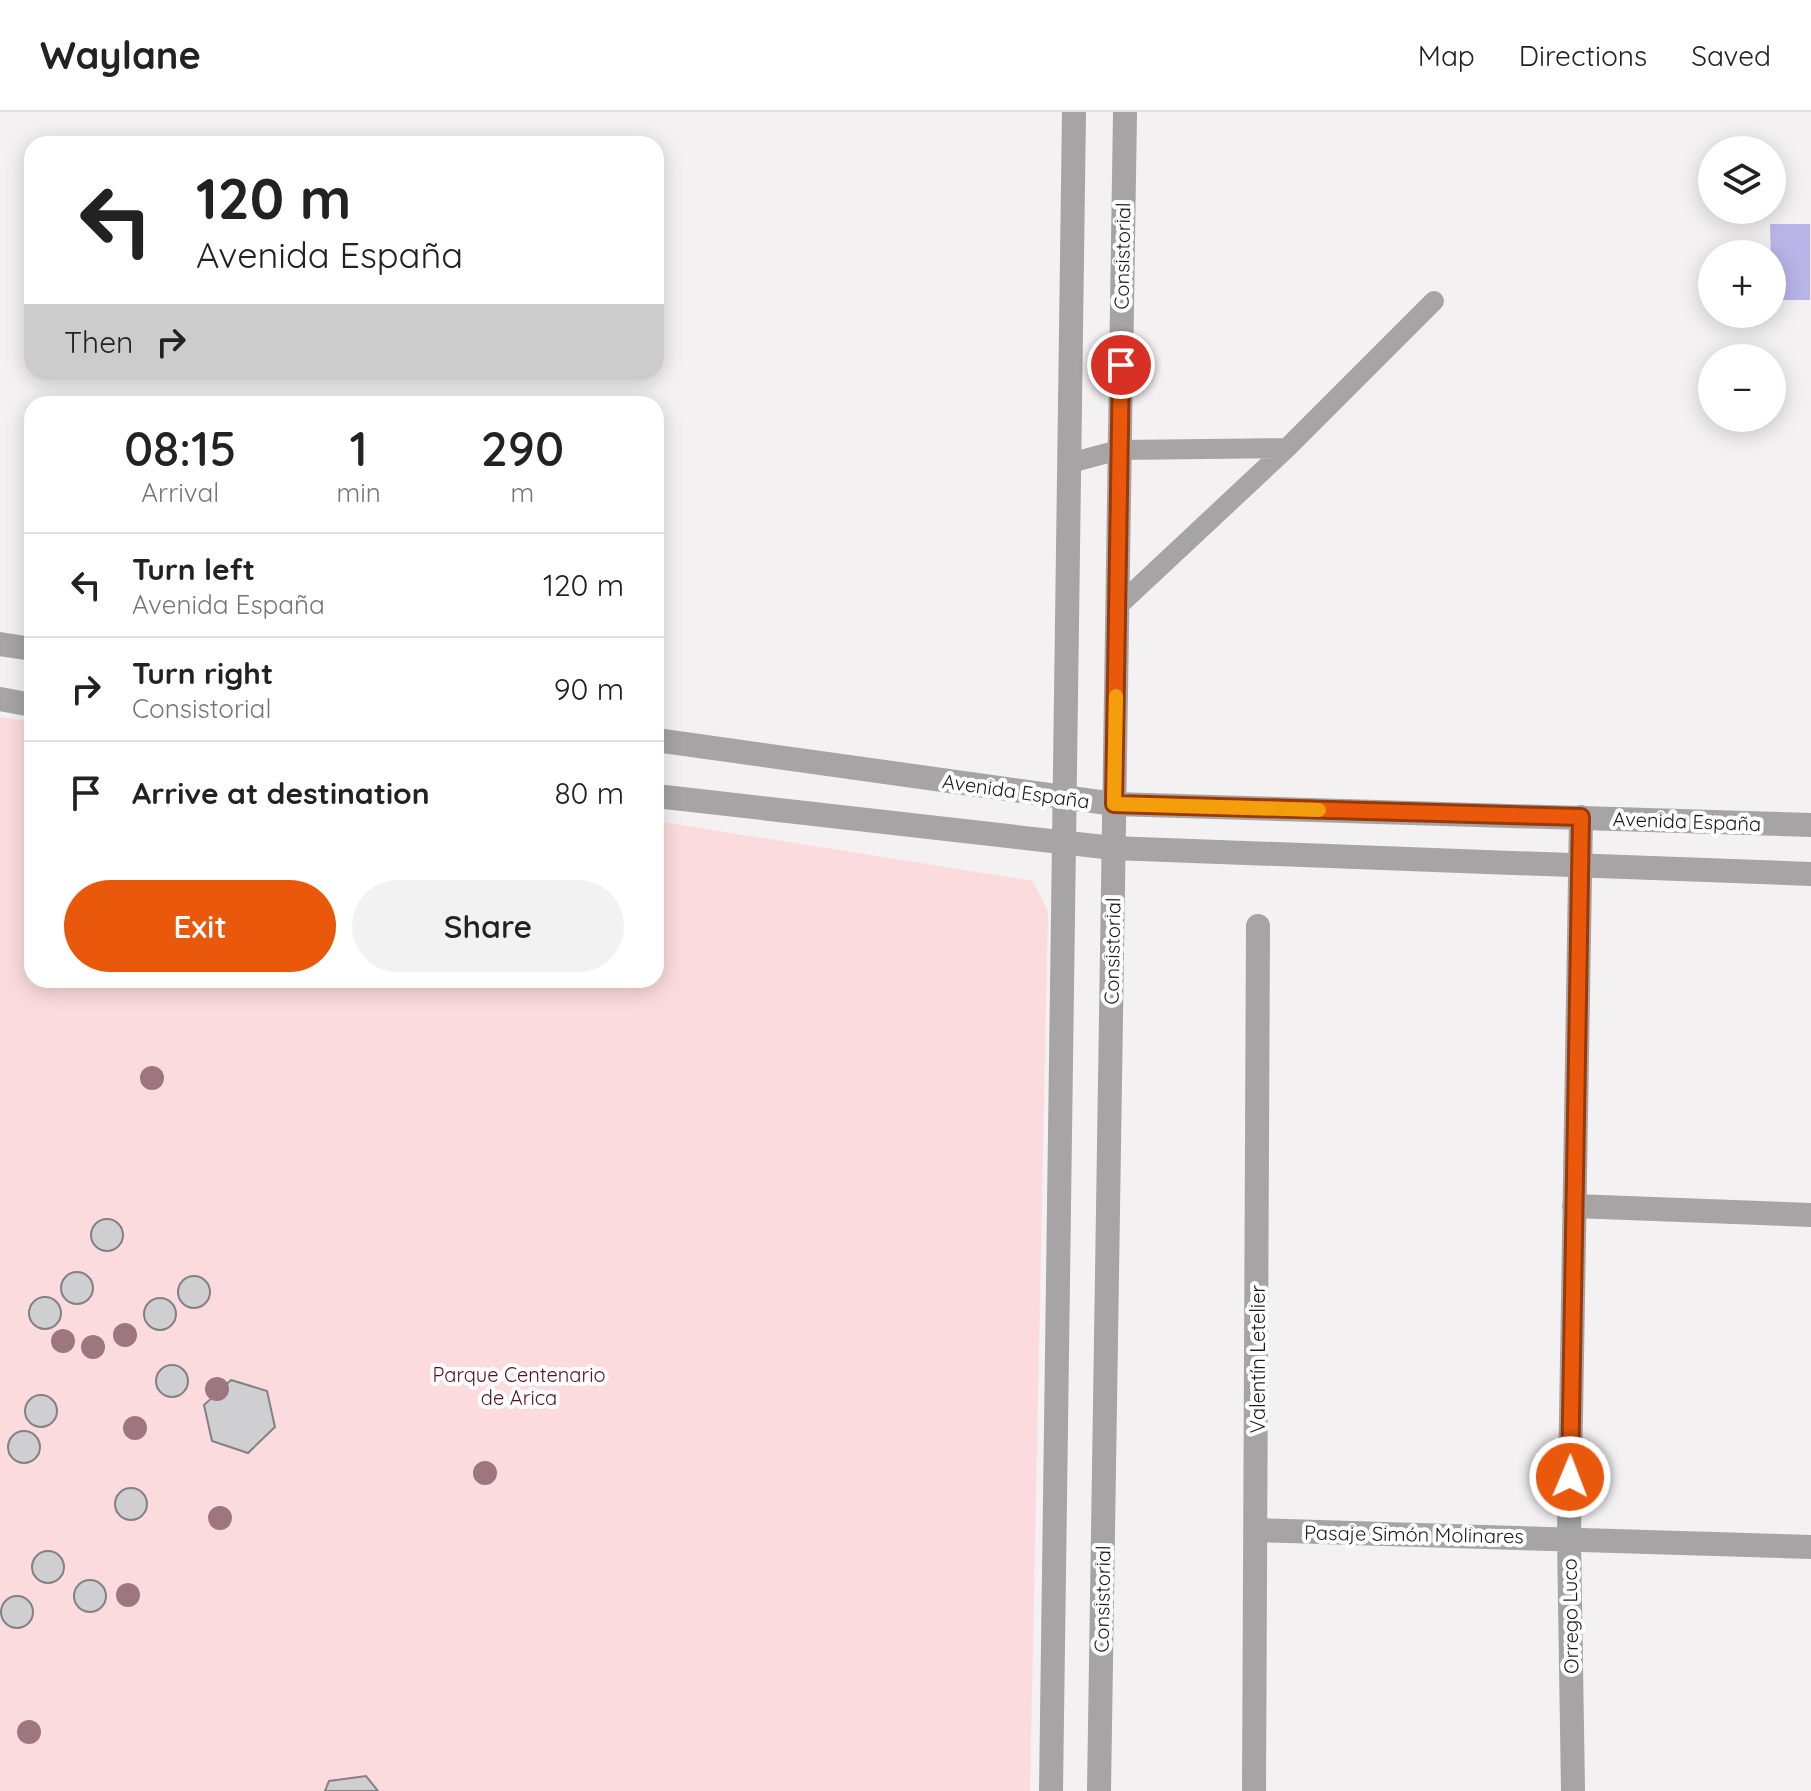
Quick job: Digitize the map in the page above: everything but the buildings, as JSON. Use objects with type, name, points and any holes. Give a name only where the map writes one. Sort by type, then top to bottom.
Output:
[{"type":"street","points":[[1051,1791],[1074,112]]},
{"type":"street","name":"Consistorial","points":[[1099,1791],[1125,112]]},
{"type":"street","points":[[0,644],[24,648]]},
{"type":"street","points":[[0,699],[24,704]]},
{"type":"street","name":"Avenida España","points":[[664,741],[1064,800],[1114,804],[1811,825]]},
{"type":"street","points":[[664,797],[1113,848],[1811,874]]},
{"type":"street","name":"Orrego Luco","points":[[1573,1791],[1569,1538],[1581,817]]},
{"type":"street","name":"Valentín Letelier","points":[[1254,1791],[1258,926]]},
{"type":"street","points":[[1574,1206],[1811,1215]]},
{"type":"street","name":"Pasaje Simón Molinares","points":[[1256,1530],[1811,1547]]},
{"type":"lane","points":[[1117,607],[1287,448],[1434,301]]},
{"type":"lane","points":[[1070,463],[1119,450],[1287,448]]},
{"type":"green space","name":"Parque Centenario de Arica","points":[[0,717],[24,721],[24,988],[664,988],[664,822],[1033,881],[1048,911],[1030,1791],[0,1791]]},
{"type":"shaded area","points":[[1770,224],[1810,224],[1810,300],[1786,300],[1786,240],[1770,240]]},
{"type":"slow traffic","points":[[1116,696],[1114,804],[1319,810]]},
{"type":"route","points":[[1121,365],[1114,804],[1581,817],[1570,1477]]}]
